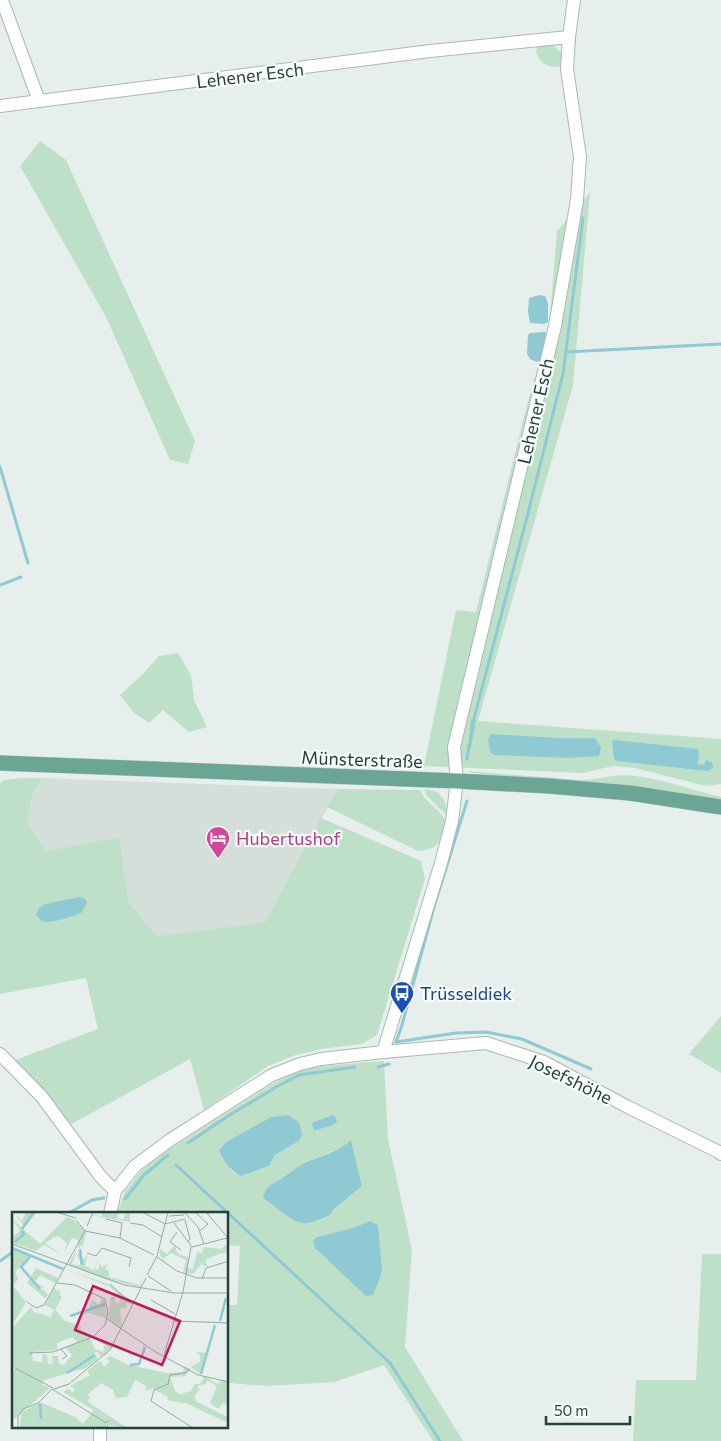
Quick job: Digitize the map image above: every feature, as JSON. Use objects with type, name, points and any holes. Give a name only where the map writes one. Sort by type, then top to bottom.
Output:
[{"type":"main road","name":"Münsterstraße","points":[[0,763],[457,781],[630,793],[721,807]]},
{"type":"street","points":[[2,0],[38,101]]},
{"type":"street","name":"Lehener Esch","points":[[457,781],[454,748],[555,326],[576,200],[580,157],[567,69],[574,0]]},
{"type":"street","name":"Lehener Esch","points":[[0,106],[430,51],[569,38]]},
{"type":"street","points":[[110,1212],[115,1191],[135,1166],[194,1124],[272,1075],[300,1064],[321,1059],[383,1052],[441,864],[452,820],[457,781]]},
{"type":"street","name":"Josefshöhe","points":[[383,1052],[486,1043],[544,1062],[628,1107],[720,1151]]},
{"type":"street","points":[[0,1054],[42,1097],[101,1177],[115,1191]]},
{"type":"street","points":[[100,1428],[100,1441]]},
{"type":"shaded area","points":[[42,778],[338,789],[265,922],[157,936],[129,903],[119,837],[45,851],[27,821],[33,794]]},
{"type":"green space","points":[[541,44],[549,44],[558,49],[563,59],[561,65],[556,67],[546,65],[541,61],[536,52],[537,47]]},
{"type":"green space","points":[[40,141],[66,160],[195,441],[188,464],[170,460],[106,317],[20,166]]},
{"type":"green space","points":[[590,193],[573,385],[478,721],[721,739],[721,784],[706,786],[635,768],[613,766],[583,773],[424,766],[456,610],[476,612],[526,409],[549,328],[557,231]]},
{"type":"green space","points":[[178,653],[191,675],[194,700],[207,727],[189,732],[163,710],[149,723],[133,712],[120,695],[159,656]]},
{"type":"green space","points":[[468,771],[580,780],[620,775],[638,776],[721,797],[721,800],[636,788]]},
{"type":"green space","points":[[42,778],[33,794],[27,821],[45,851],[119,837],[129,903],[157,936],[265,922],[321,818],[421,861],[425,879],[377,1035],[362,1044],[321,1049],[296,1055],[268,1066],[204,1110],[190,1059],[68,1126],[13,1061],[98,1029],[86,978],[0,994],[0,784],[4,780]]},
{"type":"green space","points":[[338,789],[420,790],[445,819],[439,842],[430,849],[418,851],[327,807]]},
{"type":"green space","points":[[424,789],[435,791],[442,797],[446,805],[447,816],[428,797]]},
{"type":"green space","points":[[721,1016],[721,1073],[689,1054]]},
{"type":"green space","points":[[384,1061],[388,1139],[412,1250],[405,1347],[463,1441],[433,1441],[384,1365],[335,1382],[267,1386],[229,1383],[229,1305],[237,1305],[240,1246],[229,1245],[229,1212],[118,1212],[124,1193],[141,1171],[162,1154],[274,1083],[296,1072],[321,1066]],"holes":[[[289,1115],[299,1141],[275,1155],[269,1166],[241,1176],[232,1171],[222,1159],[226,1142],[271,1117]],[[351,1141],[362,1186],[324,1218],[307,1223],[290,1218],[273,1203],[264,1198],[271,1184],[304,1164]],[[370,1221],[366,1295],[315,1248],[317,1237],[353,1228]]]},
{"type":"green space","points":[[702,1254],[721,1254],[721,1441],[633,1441],[636,1380],[696,1380]]},
{"type":"water","points":[[540,295],[545,296],[548,303],[548,322],[544,324],[530,323],[528,312],[529,298]]},
{"type":"water","points":[[545,332],[541,360],[537,362],[530,359],[527,354],[528,335],[530,333]]},
{"type":"water","points":[[471,719],[476,720],[469,749],[468,747]]},
{"type":"water","points":[[491,734],[595,738],[601,748],[599,756],[567,758],[494,755],[490,752],[488,739]]},
{"type":"water","points":[[614,740],[698,749],[699,758],[697,764],[704,765],[706,760],[712,762],[713,768],[708,771],[617,761],[614,759],[612,742]]},
{"type":"water","points":[[79,897],[84,898],[87,902],[81,913],[48,922],[41,920],[36,915],[39,908],[45,904]]},
{"type":"water","points":[[288,1115],[299,1122],[302,1135],[299,1141],[275,1155],[269,1166],[241,1176],[227,1165],[219,1150],[226,1142],[271,1117]]},
{"type":"water","points":[[333,1115],[337,1122],[314,1131],[312,1124],[314,1122]]},
{"type":"water","points":[[351,1140],[362,1186],[333,1210],[330,1215],[313,1222],[302,1223],[290,1218],[263,1198],[266,1190],[272,1184],[302,1165],[335,1151]]},
{"type":"water","points":[[370,1221],[378,1225],[382,1270],[373,1295],[366,1296],[315,1248],[313,1242],[317,1237],[353,1228]]},
{"type":"waterway","points":[[473,722],[563,374],[583,218]]},
{"type":"waterway","points":[[566,352],[721,344]]},
{"type":"waterway","points":[[0,467],[28,563]]},
{"type":"waterway","points":[[0,585],[21,577]]},
{"type":"waterway","points":[[467,759],[469,745]]},
{"type":"waterway","points":[[396,1042],[434,907],[467,801]]},
{"type":"waterway","points":[[396,1042],[456,1033],[486,1032],[522,1039],[591,1069]]},
{"type":"waterway","points":[[378,1067],[389,1064]]},
{"type":"waterway","points":[[188,1143],[228,1116],[299,1075],[355,1067]]},
{"type":"waterway","points":[[125,1199],[144,1175],[168,1155]]},
{"type":"waterway","points":[[176,1165],[227,1212]]},
{"type":"waterway","points":[[71,1212],[92,1200],[104,1198]]},
{"type":"waterway","points":[[229,1214],[390,1363],[440,1441]]},
{"type":"waterway","points":[[0,1261],[12,1252]]},
{"type":"place","name":"Hubertushof","points":[[218,859]]},
{"type":"place","name":"Trüsseldiek","points":[[402,1014]]}]
